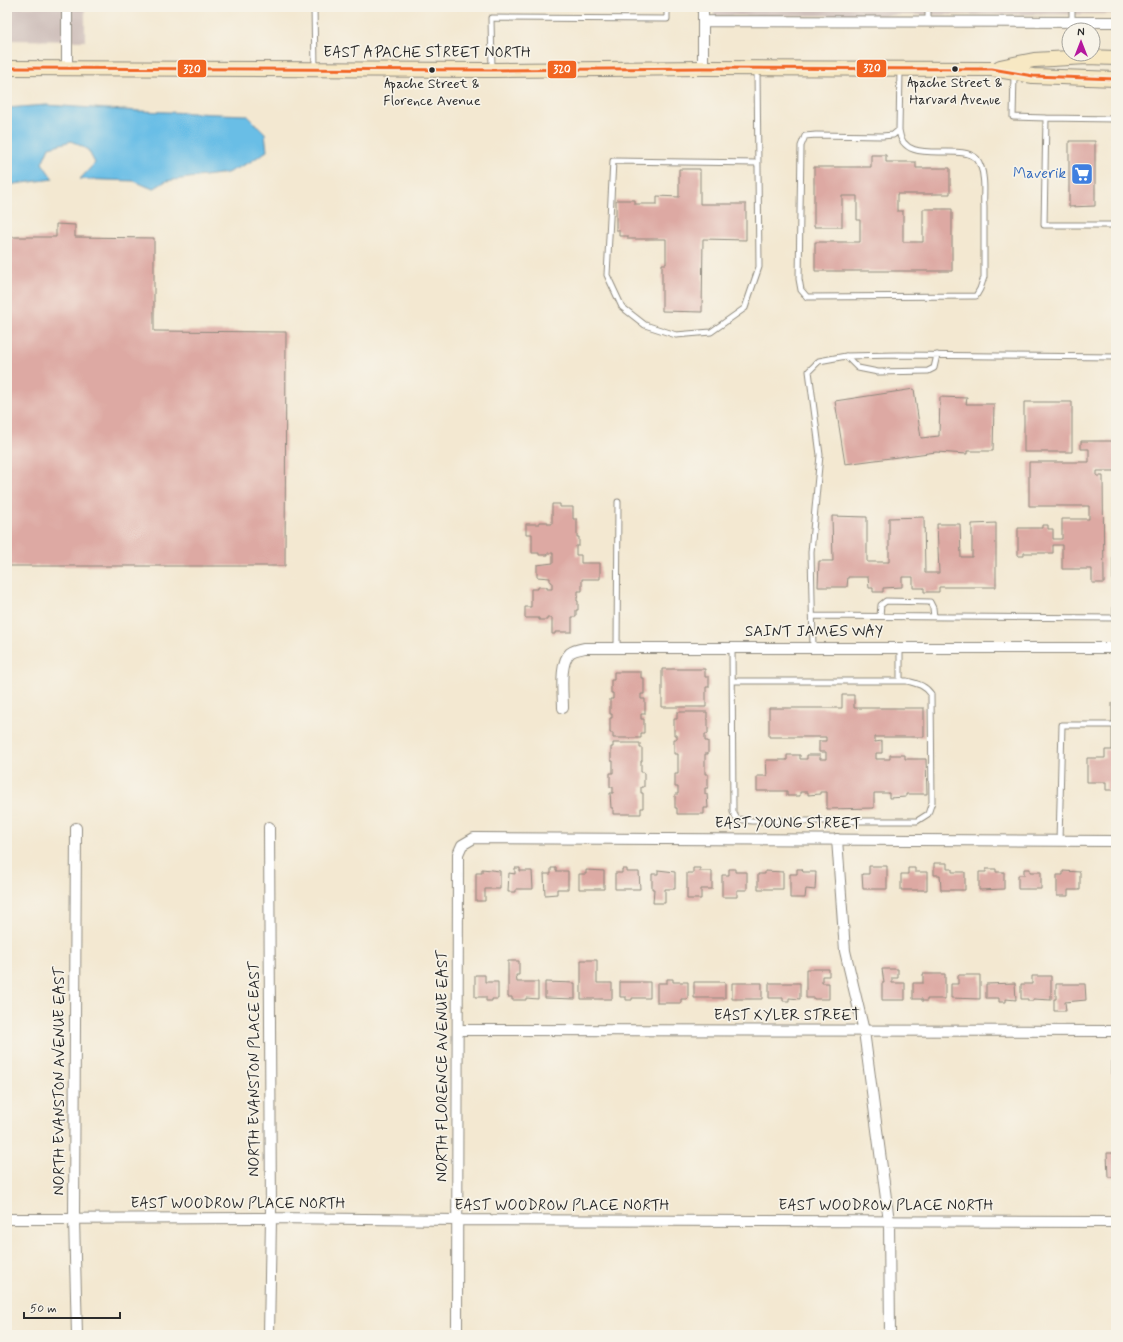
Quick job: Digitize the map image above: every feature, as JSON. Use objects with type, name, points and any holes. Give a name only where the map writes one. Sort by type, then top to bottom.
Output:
[{"type":"main road","name":"EAST APACHE STREET NORTH","points":[[992,69],[1034,60],[1087,57],[1116,58]]},
{"type":"main road","name":"EAST APACHE STREET NORTH","points":[[7,68],[315,70],[703,68],[992,69],[1033,76],[1116,79]]},
{"type":"street","points":[[67,7],[67,68]]},
{"type":"street","points":[[703,7],[703,68]]},
{"type":"street","points":[[703,20],[1116,22]]},
{"type":"street","name":"SAINT JAMES WAY","points":[[563,708],[563,669],[565,660],[570,653],[578,649],[585,648],[1116,648]]},
{"type":"street","name":"NORTH EVANSTON PLACE EAST","points":[[269,827],[271,1218],[269,1335]]},
{"type":"street","name":"NORTH EVANSTON AVENUE EAST","points":[[76,828],[74,1219],[77,1335]]},
{"type":"street","name":"EAST YOUNG STREET","points":[[462,845],[474,838],[1116,841]]},
{"type":"street","points":[[837,839],[845,951],[864,1031],[889,1221],[890,1335]]},
{"type":"street","name":"NORTH FLORENCE AVENUE EAST","points":[[457,1335],[458,854],[462,845]]},
{"type":"street","name":"EAST XYLER STREET","points":[[458,1030],[1116,1031]]},
{"type":"street","name":"EAST WOODROW PLACE NORTH","points":[[7,1219],[271,1218],[1116,1222]]},
{"type":"lane","points":[[314,7],[315,70]]},
{"type":"lane","points":[[492,70],[491,18],[667,19],[667,7]]},
{"type":"lane","points":[[928,7],[928,21]]},
{"type":"lane","points":[[1072,7],[1072,21]]},
{"type":"lane","points":[[757,68],[759,267],[745,308],[711,332],[676,335],[645,325],[622,306],[607,275],[613,161],[757,163]]},
{"type":"lane","points":[[899,130],[894,135],[882,136],[805,136],[800,146],[799,279],[801,290],[807,297],[976,296],[980,289],[984,277],[983,176],[978,160],[968,153],[932,153],[916,150],[904,143],[900,138],[899,130],[900,69]]},
{"type":"lane","points":[[1014,73],[1013,117],[1116,119]]},
{"type":"lane","points":[[1046,118],[1044,225],[1116,225]]},
{"type":"lane","points":[[846,356],[858,368],[878,372],[928,371],[934,368],[937,356]]},
{"type":"lane","points":[[813,647],[811,552],[820,455],[809,371],[819,361],[846,356],[1116,356]]},
{"type":"lane","points":[[617,648],[618,502]]},
{"type":"lane","points":[[813,616],[1116,618],[1116,554]]},
{"type":"lane","points":[[880,616],[881,605],[886,601],[930,602],[933,608],[934,617]]},
{"type":"lane","points":[[732,647],[733,812],[737,819],[752,821],[917,821],[928,814],[932,802],[931,694],[928,688],[921,684],[907,681],[733,681]]},
{"type":"lane","points":[[900,647],[900,681]]},
{"type":"lane","points":[[1059,840],[1062,726],[1112,726]]},
{"type":"shaded area","points":[[7,7],[85,7],[85,41],[7,40]]},
{"type":"shaded area","points":[[714,7],[1116,7],[1116,14],[714,16]]},
{"type":"water","points":[[46,105],[139,111],[247,115],[265,133],[267,151],[250,162],[227,173],[166,181],[153,189],[134,181],[80,179],[95,163],[88,150],[72,141],[49,147],[42,163],[53,179],[7,185],[7,108]]},
{"type":"building","name":"Maverik","points":[[1069,141],[1095,141],[1095,206],[1069,207]]},
{"type":"building","points":[[871,155],[886,155],[886,162],[916,162],[916,168],[950,168],[950,194],[897,194],[897,211],[903,211],[903,242],[923,242],[923,209],[952,209],[952,271],[815,271],[815,242],[860,242],[860,220],[857,220],[857,196],[842,196],[842,227],[814,227],[814,167],[871,167]]},
{"type":"building","points":[[679,169],[700,169],[700,204],[746,204],[746,240],[703,239],[702,312],[662,311],[662,264],[666,264],[666,239],[628,239],[628,236],[619,236],[619,230],[616,230],[616,200],[635,200],[635,204],[657,204],[657,196],[679,197]]},
{"type":"building","points":[[56,224],[75,225],[75,237],[154,238],[154,331],[286,332],[285,566],[7,566],[7,237],[56,237]]},
{"type":"building","points":[[914,389],[921,438],[939,436],[940,397],[967,398],[966,404],[994,404],[993,451],[967,451],[967,454],[936,452],[845,464],[835,401]]},
{"type":"building","points":[[1024,402],[1072,402],[1072,452],[1024,452]]},
{"type":"building","points":[[1081,441],[1116,441],[1116,471],[1097,471],[1097,476],[1103,476],[1104,583],[1092,583],[1092,569],[1062,569],[1062,545],[1053,545],[1053,553],[1024,553],[1024,556],[1018,556],[1018,528],[1042,528],[1042,525],[1048,525],[1048,529],[1053,529],[1053,539],[1062,539],[1062,519],[1089,519],[1089,506],[1029,506],[1029,462],[1089,462],[1089,449],[1081,449]]},
{"type":"building","points":[[552,504],[560,504],[560,507],[573,507],[573,519],[577,519],[577,537],[579,537],[579,546],[576,546],[576,555],[581,555],[581,563],[600,563],[600,579],[582,579],[582,591],[578,591],[577,597],[578,610],[576,610],[576,617],[572,617],[572,632],[555,632],[555,634],[552,634],[552,618],[547,618],[547,620],[539,620],[539,618],[525,618],[525,607],[531,607],[531,589],[547,587],[547,589],[552,589],[552,582],[550,582],[550,578],[537,577],[537,565],[553,563],[553,553],[548,553],[548,555],[539,555],[539,553],[532,553],[532,534],[526,534],[526,524],[548,522],[548,524],[552,524]]},
{"type":"building","points":[[832,516],[867,517],[867,562],[889,562],[889,518],[924,517],[925,573],[939,573],[937,524],[960,524],[961,557],[972,557],[972,524],[996,523],[996,587],[939,587],[939,592],[924,592],[924,588],[913,588],[913,577],[902,577],[902,587],[883,588],[883,592],[873,592],[873,588],[869,588],[868,577],[848,577],[847,587],[818,587],[819,561],[833,561]]},
{"type":"building","points":[[662,669],[705,669],[705,677],[709,677],[709,687],[706,687],[706,707],[662,707]]},
{"type":"building","points":[[614,672],[641,672],[641,678],[644,678],[644,694],[641,694],[641,699],[645,699],[645,714],[641,714],[641,719],[644,719],[644,733],[641,733],[641,738],[613,738],[613,733],[610,733],[610,718],[612,718],[612,714],[610,714],[610,699],[613,699],[613,693],[611,693],[611,680],[614,680]]},
{"type":"building","points":[[842,695],[854,695],[854,708],[924,708],[924,737],[875,737],[875,742],[882,741],[882,753],[876,753],[876,759],[890,759],[890,755],[905,755],[905,759],[926,759],[927,794],[906,794],[906,797],[889,798],[889,793],[874,793],[874,808],[827,809],[827,792],[808,795],[808,792],[800,792],[800,796],[787,796],[787,791],[757,791],[757,776],[767,776],[766,760],[787,760],[787,755],[800,755],[800,759],[807,759],[807,755],[820,755],[820,759],[826,759],[826,752],[819,752],[819,741],[826,741],[826,737],[769,737],[769,708],[842,708]]},
{"type":"building","points":[[1112,703],[1116,703],[1116,790],[1106,790],[1106,782],[1087,782],[1087,758],[1105,758],[1105,750],[1112,750]]},
{"type":"building","points":[[677,712],[707,712],[708,734],[705,734],[705,741],[708,741],[708,754],[705,754],[705,774],[708,774],[708,788],[705,788],[705,794],[707,794],[708,808],[704,808],[704,814],[677,814],[677,808],[675,808],[675,794],[678,794],[678,787],[675,787],[675,774],[678,774],[678,754],[674,754],[674,739],[677,739],[677,735],[674,735],[674,719],[677,719]]},
{"type":"building","points":[[613,743],[640,743],[640,748],[642,748],[641,772],[644,772],[644,787],[641,787],[641,793],[643,793],[643,808],[641,808],[641,814],[613,814],[610,793],[613,793],[613,787],[610,787],[610,773],[613,773],[611,747],[613,747]]},
{"type":"building","points":[[934,863],[947,863],[947,869],[952,869],[952,872],[965,872],[965,890],[941,890],[940,875],[934,875]]},
{"type":"building","points":[[869,866],[887,866],[887,889],[863,889],[862,874],[869,874]]},
{"type":"building","points":[[515,868],[520,868],[520,871],[532,871],[533,889],[516,889],[516,892],[508,892],[509,873],[515,874]]},
{"type":"building","points":[[551,868],[556,868],[556,871],[568,871],[568,889],[557,889],[557,894],[545,895],[544,874],[551,874]]},
{"type":"building","points":[[693,868],[700,868],[700,871],[712,871],[712,889],[701,889],[701,899],[687,899],[687,873],[693,873]]},
{"type":"building","points":[[908,868],[915,868],[915,872],[927,872],[927,890],[901,890],[901,874],[908,874]]},
{"type":"building","points":[[482,869],[500,871],[500,889],[485,889],[485,901],[476,901],[476,873],[482,873]]},
{"type":"building","points":[[622,869],[627,869],[627,872],[639,872],[640,889],[615,889],[615,873],[622,873]]},
{"type":"building","points":[[729,869],[735,869],[735,872],[747,872],[747,890],[737,890],[737,897],[722,897],[722,875],[729,875]]},
{"type":"building","points":[[797,869],[802,869],[803,872],[816,872],[815,890],[806,889],[805,898],[790,898],[790,874],[797,874]]},
{"type":"building","points":[[986,869],[996,869],[996,872],[1004,872],[1004,889],[979,890],[979,872],[986,872]]},
{"type":"building","points":[[1024,869],[1030,869],[1030,872],[1041,872],[1041,889],[1018,889],[1018,875],[1024,875]]},
{"type":"building","points":[[586,870],[604,871],[604,889],[579,889],[579,874],[586,874]]},
{"type":"building","points":[[658,870],[675,872],[675,889],[665,889],[665,903],[653,903],[654,889],[652,889],[652,874],[658,874]]},
{"type":"building","points":[[765,871],[783,872],[783,889],[758,889],[758,874],[765,874]]},
{"type":"building","points":[[1063,871],[1080,872],[1080,890],[1068,890],[1068,896],[1057,896],[1057,875],[1063,875]]},
{"type":"building","points":[[581,960],[597,960],[597,983],[612,983],[612,999],[581,999]]},
{"type":"building","points":[[508,961],[519,961],[519,975],[516,975],[517,982],[538,982],[538,999],[526,998],[526,1000],[512,1000],[512,997],[508,997]]},
{"type":"building","points":[[806,969],[829,969],[829,976],[822,976],[822,983],[829,983],[829,999],[806,998]]},
{"type":"building","points":[[882,969],[898,969],[898,978],[892,978],[892,983],[905,983],[905,1000],[882,1000],[882,983],[884,983]]},
{"type":"building","points":[[923,974],[945,974],[945,999],[927,999],[927,1001],[922,1001],[922,999],[913,999],[913,983],[923,983]]},
{"type":"building","points":[[475,975],[485,975],[485,982],[498,982],[498,999],[486,1001],[486,997],[475,997]]},
{"type":"building","points":[[958,975],[980,975],[980,999],[951,998],[951,984],[958,984]]},
{"type":"building","points":[[1032,976],[1051,976],[1051,1000],[1033,999],[1033,1001],[1028,1001],[1028,999],[1021,999],[1021,984],[1032,984]]},
{"type":"building","points":[[667,979],[673,979],[673,982],[688,982],[688,999],[681,999],[681,1003],[657,1003],[657,983],[667,983]]},
{"type":"building","points":[[545,982],[575,983],[575,999],[545,998]]},
{"type":"building","points":[[620,982],[650,982],[650,998],[632,998],[632,1000],[626,1000],[626,997],[620,997]]},
{"type":"building","points":[[694,982],[725,982],[725,998],[694,998]]},
{"type":"building","points":[[732,983],[762,983],[762,999],[732,999]]},
{"type":"building","points":[[769,983],[800,983],[800,999],[789,998],[789,1001],[783,1001],[783,998],[769,998]]},
{"type":"building","points":[[1015,983],[1016,1000],[1006,999],[1006,1002],[999,1002],[999,998],[986,998],[986,984]]},
{"type":"building","points":[[1056,984],[1085,984],[1086,1000],[1065,1002],[1066,1011],[1054,1011]]},
{"type":"building","points":[[1112,1061],[1116,1061],[1116,1077],[1112,1077]]},
{"type":"building","points":[[1107,1153],[1116,1153],[1116,1177],[1108,1177]]},
{"type":"transit line","name":"320","points":[[7,68],[492,70],[703,68],[992,69],[1033,76],[1116,79]]},
{"type":"place","name":"Apache Street & Harvard Avenue","points":[[955,69]]},
{"type":"place","name":"Apache Street & Florence Avenue","points":[[432,70]]},
{"type":"place","name":"Maverik","points":[[1082,174]]}]
